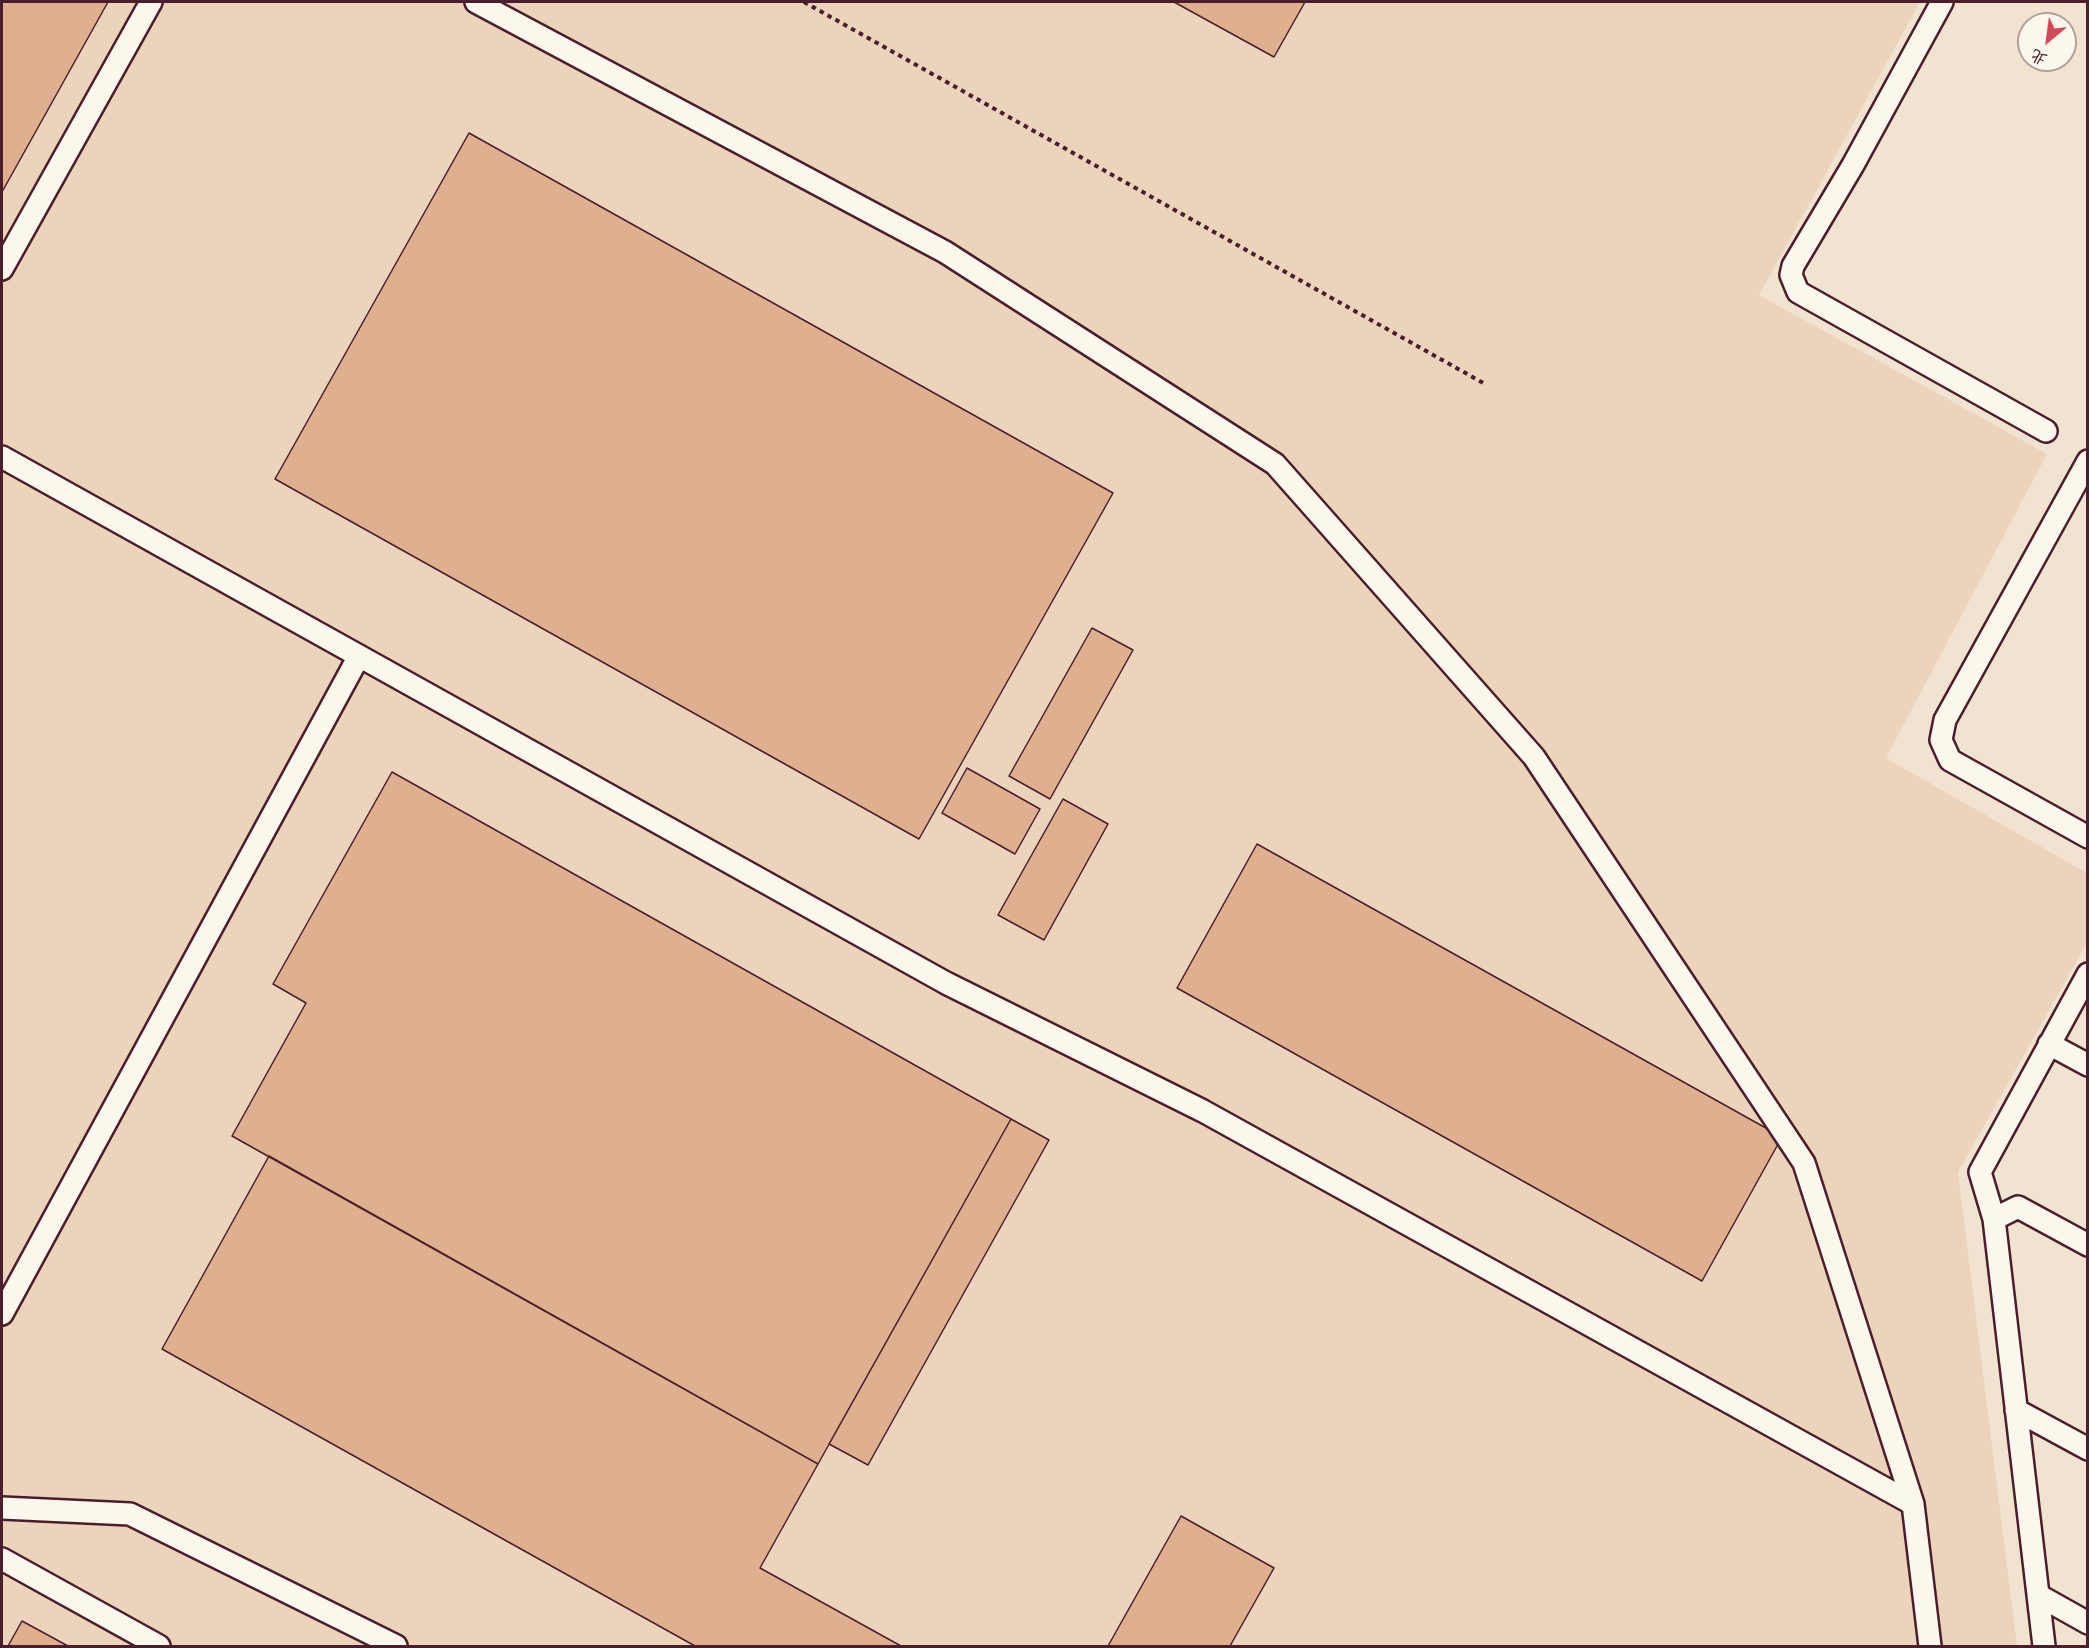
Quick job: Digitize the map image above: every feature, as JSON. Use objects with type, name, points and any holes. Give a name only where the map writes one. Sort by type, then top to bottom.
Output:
[{"type":"lane","points":[[2,269],[151,2]]},
{"type":"lane","points":[[476,2],[945,252],[1275,464],[1534,757],[1804,1163],[1913,1504],[1930,1647]]},
{"type":"lane","points":[[1942,2],[1853,165],[1793,266],[1791,275],[1798,292],[2046,431]]},
{"type":"lane","points":[[2,457],[946,983],[1203,1111],[1913,1504]]},
{"type":"lane","points":[[2088,461],[2078,499],[1945,720],[1941,740],[1950,760],[2088,837]]},
{"type":"lane","points":[[2,1314],[359,656]]},
{"type":"lane","points":[[2044,1647],[1994,1219],[1980,1172],[2088,974]]},
{"type":"lane","points":[[2049,1044],[2088,1065]]},
{"type":"lane","points":[[1994,1219],[2018,1207],[2088,1245]]},
{"type":"lane","points":[[2016,1410],[2088,1449]]},
{"type":"lane","points":[[2,1508],[130,1514],[396,1647]]},
{"type":"lane","points":[[2,1559],[159,1647]]},
{"type":"lane","points":[[2038,1595],[2088,1623]]},
{"type":"path","points":[[804,2],[1485,384]]},
{"type":"shaded area","points":[[2,2],[1920,2],[1759,295],[2047,454],[1886,758],[2087,873],[2087,943],[1958,1172],[2017,1646],[2,1646]]},
{"type":"building","points":[[2,2],[108,2],[2,192]]},
{"type":"building","points":[[1174,2],[1305,2],[1274,57]]},
{"type":"building","points":[[469,133],[1113,493],[919,839],[275,479]]},
{"type":"building","points":[[1092,628],[1133,650],[1050,799],[1009,776]]},
{"type":"building","points":[[967,768],[1040,809],[1015,854],[942,813]]},
{"type":"building","points":[[392,772],[1011,1119],[818,1464],[232,1136],[306,1003],[273,984]]},
{"type":"building","points":[[1063,799],[1108,824],[1044,940],[998,915]]},
{"type":"building","points":[[1257,844],[1782,1137],[1702,1281],[1177,988]]},
{"type":"building","points":[[1011,1119],[1049,1140],[868,1465],[829,1444]]},
{"type":"building","points":[[269,1156],[818,1464],[760,1568],[901,1646],[695,1646],[162,1349]]},
{"type":"building","points":[[1181,1516],[1274,1568],[1230,1646],[1108,1646]]},
{"type":"building","points":[[22,1621],[68,1646],[8,1646]]}]
